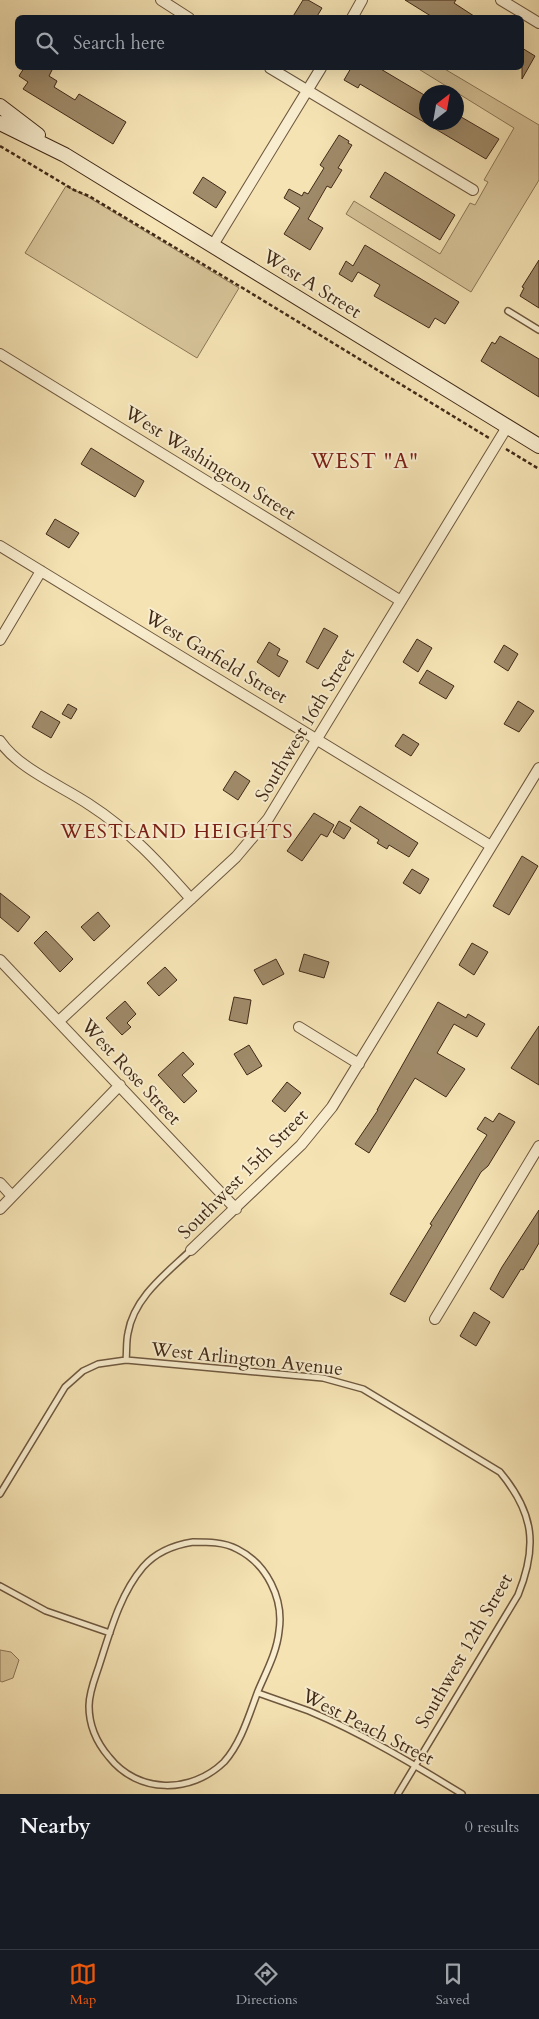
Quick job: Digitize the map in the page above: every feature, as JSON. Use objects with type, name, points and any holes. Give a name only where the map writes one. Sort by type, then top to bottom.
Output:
[{"type":"main road","name":"West A Street","points":[[0,106],[65,155]]},
{"type":"main road","points":[[0,115],[65,155]]},
{"type":"main road","name":"West A Street","points":[[0,123],[65,155],[539,446]]},
{"type":"street","points":[[161,0],[185,15]]},
{"type":"street","points":[[354,15],[362,0]]},
{"type":"street","points":[[501,0],[539,23]]},
{"type":"street","points":[[273,70],[473,190]]},
{"type":"street","points":[[213,245],[321,70]]},
{"type":"street","name":"West Washington Street","points":[[0,354],[401,602]]},
{"type":"street","name":"Southwest 16th Street","points":[[59,1021],[253,839],[268,819],[318,740],[507,426]]},
{"type":"street","name":"West Garfield Street","points":[[0,546],[492,846]]},
{"type":"street","points":[[0,640],[41,571]]},
{"type":"street","points":[[0,741],[22,762],[90,804],[117,824],[144,849],[191,899]]},
{"type":"street","name":"Southwest 15th Street","points":[[191,1250],[312,1133],[332,1107],[539,768]]},
{"type":"street","name":"West Rose Street","points":[[0,960],[236,1208]]},
{"type":"street","points":[[300,1027],[359,1064]]},
{"type":"street","points":[[0,1209],[120,1086]]},
{"type":"street","points":[[435,1319],[539,1146]]},
{"type":"street","points":[[0,1183],[12,1196]]},
{"type":"lane","points":[[508,311],[539,330]]},
{"type":"lane","name":"Southwest 15th Street","points":[[126,1360],[128,1332],[134,1312],[149,1291],[191,1250]]},
{"type":"lane","points":[[0,1494],[65,1387],[83,1371],[98,1364],[126,1360]]},
{"type":"lane","name":"West Arlington Avenue","points":[[126,1360],[323,1378],[362,1389],[500,1472],[514,1489]]},
{"type":"lane","name":"Southwest 12th Street","points":[[398,1794],[518,1595],[526,1575],[531,1553],[530,1528],[524,1506],[514,1489]]},
{"type":"lane","points":[[193,1542],[213,1542],[237,1549],[257,1563],[267,1576],[279,1606],[280,1631],[258,1693],[225,1761],[202,1780],[186,1786],[169,1788],[144,1784],[129,1777],[116,1766],[97,1740],[90,1717],[89,1704],[91,1691],[110,1633],[129,1586],[144,1566],[158,1554],[176,1545],[193,1542]]},
{"type":"lane","points":[[0,1586],[46,1611],[110,1633]]},
{"type":"lane","name":"West Peach Street","points":[[258,1693],[309,1712],[356,1733],[415,1765],[462,1794]]},
{"type":"path","points":[[0,146],[74,190],[89,196],[241,287],[539,469]]},
{"type":"shaded area","points":[[420,70],[446,70],[539,125],[539,180],[471,292],[346,214],[354,201],[440,254],[470,203],[475,205],[488,182],[484,180],[514,128],[464,97],[464,85],[444,85]]},
{"type":"shaded area","points":[[66,186],[88,197],[239,288],[197,358],[25,253]]},
{"type":"shaded area","points":[[0,1650],[11,1652],[19,1660],[13,1678],[2,1682],[0,1681]]},
{"type":"building","points":[[303,0],[308,0],[322,8],[318,15],[294,15]]},
{"type":"building","points":[[405,0],[456,0],[454,3],[472,15],[429,15]]},
{"type":"building","points":[[524,49],[535,56],[522,79],[522,70],[524,70]]},
{"type":"building","points":[[23,70],[52,70],[49,76],[57,81],[54,87],[75,100],[79,94],[126,122],[113,144],[23,89],[28,82],[19,76]]},
{"type":"building","points":[[350,70],[382,70],[419,92],[419,119],[360,84],[358,88],[344,80]]},
{"type":"building","points":[[464,119],[499,139],[486,159],[437,130],[464,130]]},
{"type":"building","points":[[339,135],[352,145],[338,168],[342,170],[331,188],[327,186],[308,219],[323,228],[310,250],[284,234],[300,208],[284,198],[289,189],[302,196],[304,192],[308,194],[324,168],[320,165]]},
{"type":"building","points":[[385,172],[455,215],[440,240],[370,197]]},
{"type":"building","points":[[203,177],[226,192],[216,208],[193,193]]},
{"type":"building","points":[[365,245],[459,302],[445,324],[435,318],[429,328],[374,296],[380,285],[358,272],[352,282],[339,274],[346,261],[353,266]]},
{"type":"building","points":[[539,260],[539,308],[520,296],[524,288],[522,287]]},
{"type":"building","points":[[500,336],[539,359],[539,397],[481,361],[492,342],[495,344]]},
{"type":"building","points":[[91,448],[144,481],[135,497],[81,464]]},
{"type":"building","points":[[55,519],[79,533],[69,548],[46,534]]},
{"type":"building","points":[[324,628],[338,636],[318,669],[306,662]]},
{"type":"building","points":[[417,639],[432,648],[418,672],[403,662]]},
{"type":"building","points":[[269,642],[280,649],[277,655],[288,661],[279,677],[257,662]]},
{"type":"building","points":[[504,645],[518,654],[508,671],[494,662]]},
{"type":"building","points":[[427,670],[454,686],[446,699],[419,683]]},
{"type":"building","points":[[518,701],[534,711],[519,732],[504,724]]},
{"type":"building","points":[[68,704],[77,709],[71,719],[62,714]]},
{"type":"building","points":[[41,711],[60,722],[51,738],[32,727]]},
{"type":"building","points":[[403,734],[419,744],[411,756],[395,746]]},
{"type":"building","points":[[235,771],[250,781],[238,800],[223,790]]},
{"type":"building","points":[[360,806],[418,843],[409,857],[389,845],[387,849],[377,843],[379,840],[350,821]]},
{"type":"building","points":[[314,813],[334,825],[327,837],[321,834],[302,861],[287,851]]},
{"type":"building","points":[[339,821],[351,828],[344,839],[333,832]]},
{"type":"building","points":[[522,856],[538,866],[509,915],[493,906]]},
{"type":"building","points":[[412,869],[429,879],[420,894],[403,883]]},
{"type":"building","points":[[0,893],[30,917],[18,932],[0,917]]},
{"type":"building","points":[[98,912],[110,926],[94,941],[81,927]]},
{"type":"building","points":[[46,931],[73,959],[60,972],[34,943]]},
{"type":"building","points":[[472,943],[488,952],[474,975],[459,965]]},
{"type":"building","points":[[304,954],[329,962],[324,978],[299,971]]},
{"type":"building","points":[[276,959],[284,974],[263,985],[254,970]]},
{"type":"building","points":[[165,967],[177,980],[159,996],[147,983]]},
{"type":"building","points":[[234,997],[251,1000],[247,1024],[229,1020]]},
{"type":"building","points":[[125,1001],[136,1014],[127,1023],[131,1027],[122,1035],[106,1018]]},
{"type":"building","points":[[438,1002],[466,1018],[468,1014],[485,1024],[477,1037],[454,1024],[437,1053],[465,1069],[446,1097],[415,1078],[369,1153],[355,1144],[378,1110]]},
{"type":"building","points":[[539,1026],[539,1085],[511,1068]]},
{"type":"building","points":[[249,1045],[262,1066],[247,1075],[234,1054]]},
{"type":"building","points":[[183,1052],[194,1064],[182,1075],[197,1091],[184,1103],[158,1075]]},
{"type":"building","points":[[287,1082],[301,1093],[285,1112],[272,1101]]},
{"type":"building","points":[[499,1113],[515,1122],[488,1166],[481,1172],[405,1302],[390,1294],[432,1225],[430,1224],[487,1135],[477,1129],[485,1117],[493,1122]]},
{"type":"building","points":[[539,1210],[539,1243],[503,1298],[490,1289]]},
{"type":"building","points":[[474,1312],[490,1322],[476,1346],[460,1336]]},
{"type":"district","name":"WEST \"A\"","points":[[365,461]]},
{"type":"district","name":"WESTLAND HEIGHTS","points":[[177,831]]}]
